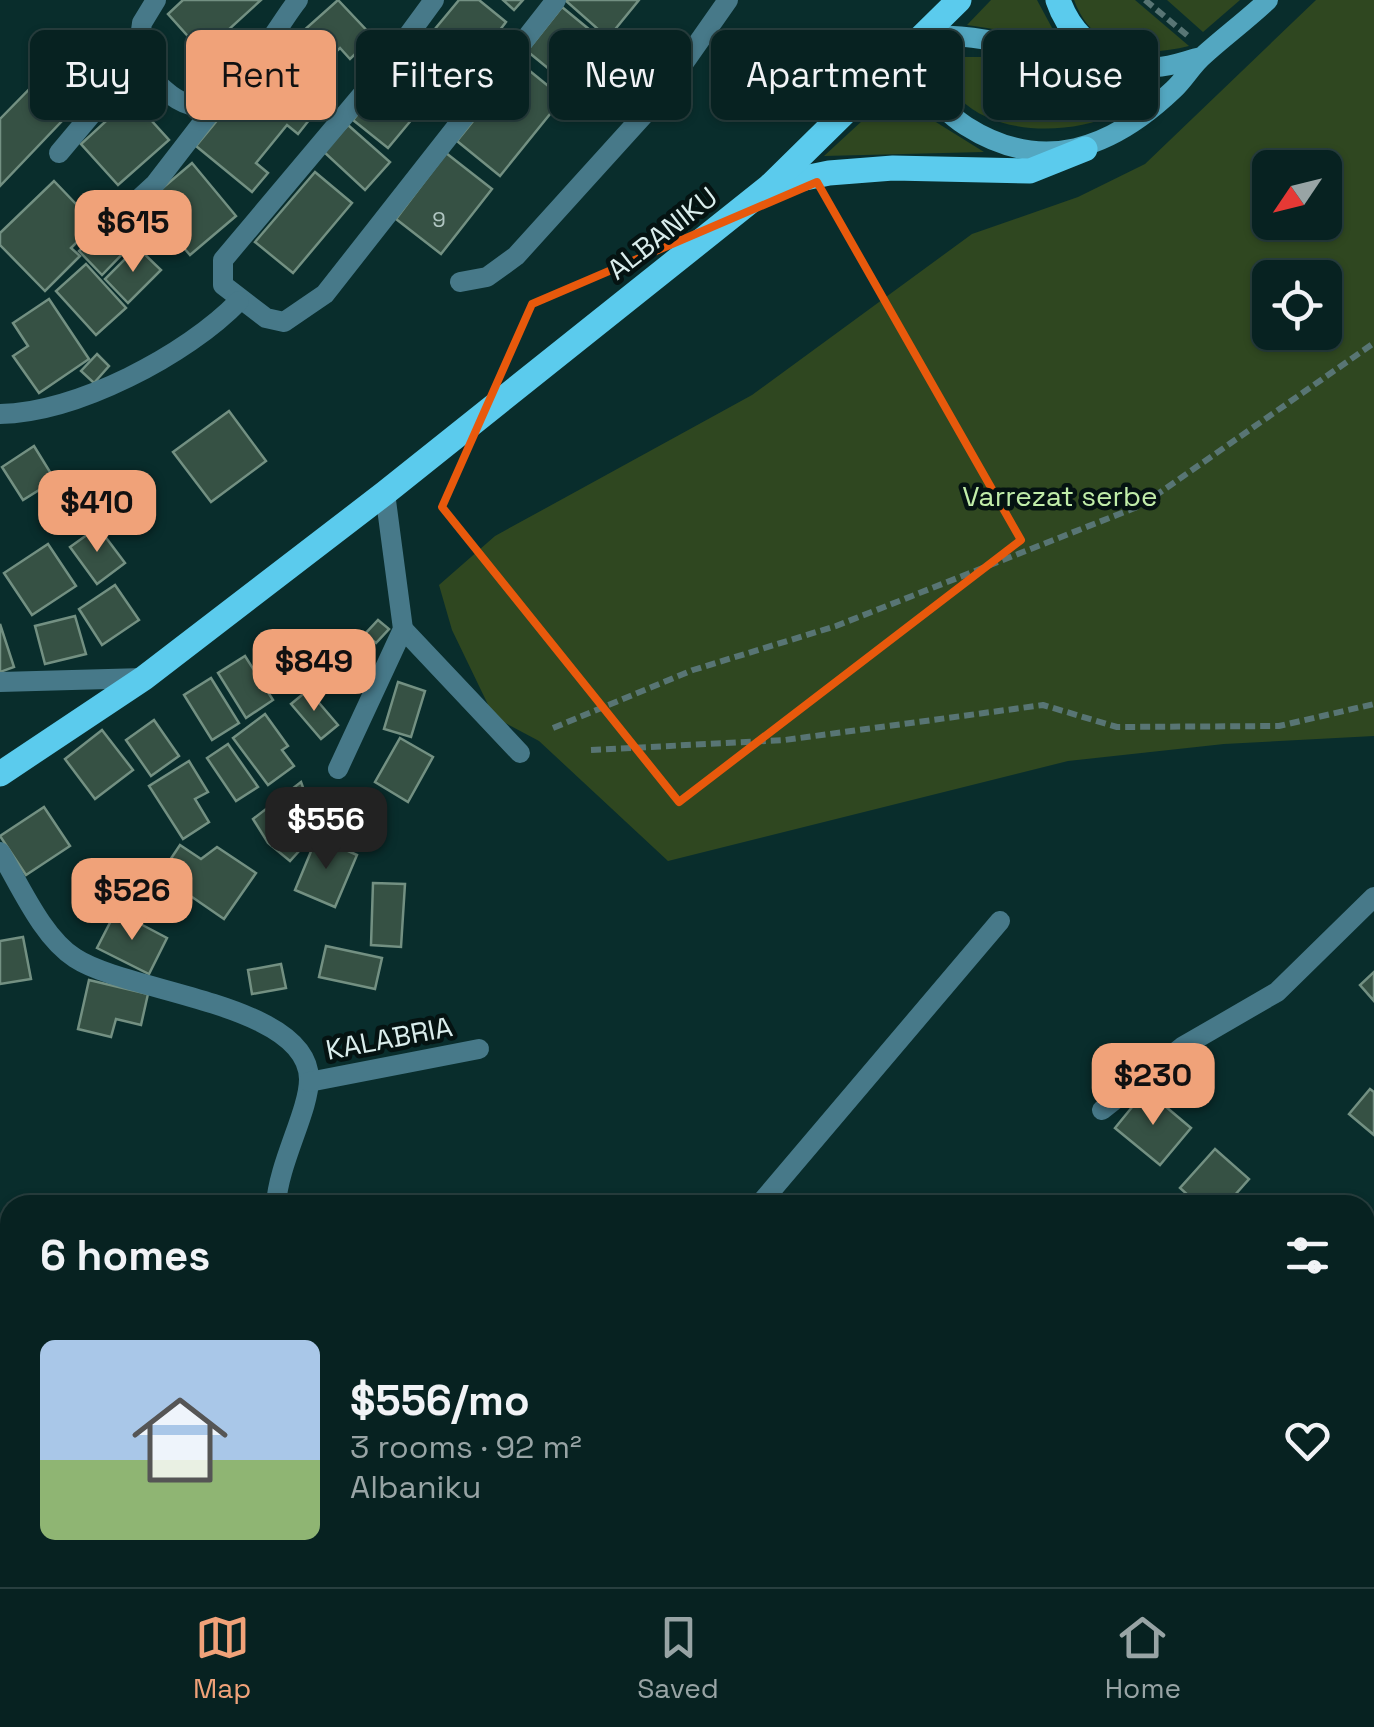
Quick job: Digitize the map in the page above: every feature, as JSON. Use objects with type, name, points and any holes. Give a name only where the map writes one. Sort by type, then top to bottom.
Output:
[{"type":"main road","name":"ALBANIKU","points":[[930,30],[959,0]]},
{"type":"main road","points":[[1058,0],[1074,30]]},
{"type":"main road","points":[[1158,68],[1199,50],[1268,0]]},
{"type":"main road","points":[[771,185],[829,173],[893,168],[1030,171],[1085,149],[1150,108],[1174,89],[1199,50]]},
{"type":"main road","name":"ALBANIKU","points":[[0,774],[144,678],[385,493],[771,185],[838,120]]},
{"type":"main road","points":[[960,120],[1004,144],[1039,151],[1085,149]]},
{"type":"street","points":[[141,30],[156,0]]},
{"type":"street","points":[[277,30],[298,0]]},
{"type":"street","points":[[266,318],[223,286],[223,260],[382,72],[434,0]]},
{"type":"street","points":[[217,324],[266,318],[284,322],[325,294],[556,0]]},
{"type":"street","points":[[460,282],[487,277],[516,256],[660,97],[728,0]]},
{"type":"street","points":[[59,152],[86,120]]},
{"type":"street","points":[[130,207],[155,184],[204,120]]},
{"type":"street","points":[[0,414],[60,405],[136,372],[217,324],[239,301]]},
{"type":"street","points":[[338,770],[403,630],[385,493]]},
{"type":"street","points":[[403,630],[520,752]]},
{"type":"street","points":[[0,682],[144,678]]},
{"type":"street","name":"KALABRIA","points":[[0,852],[41,920],[74,958],[126,979],[263,1022],[291,1038],[305,1058],[309,1082],[276,1195]]},
{"type":"street","points":[[1102,1110],[1182,1047],[1277,992],[1374,897]]},
{"type":"street","points":[[767,1195],[1000,921]]},
{"type":"street","name":"KALABRIA","points":[[309,1082],[479,1048]]},
{"type":"path","points":[[1145,0],[1199,50]]},
{"type":"path","points":[[554,728],[693,670],[836,626],[1142,505],[1374,343]]},
{"type":"path","points":[[591,750],[784,740],[1043,705],[1117,727],[1279,726],[1374,704]]},
{"type":"highlighted area","points":[[817,182],[1021,540],[679,802],[442,507],[532,304]]},
{"type":"green space","points":[[991,0],[1037,0],[1053,30],[1000,30],[967,25]]},
{"type":"green space","points":[[1074,0],[1135,0],[1189,46],[1158,51],[1158,30],[1092,30]]},
{"type":"green space","points":[[1167,0],[1240,0],[1203,32]]},
{"type":"green space","name":"Varrezat serbe","points":[[1316,0],[1374,0],[1374,736],[1224,744],[1068,761],[668,861],[539,741],[494,717],[452,630],[439,585],[495,536],[752,395],[972,234],[1078,197],[1145,164]]},
{"type":"green space","points":[[963,57],[983,57],[983,115],[963,101]]},
{"type":"green space","points":[[863,120],[933,120],[984,152],[824,156]]},
{"type":"green space","points":[[994,120],[1099,120],[1056,128],[1014,126]]},
{"type":"building","points":[[183,0],[261,0],[228,30],[186,30],[186,34],[168,14]]},
{"type":"building","points":[[338,0],[366,30],[356,30],[356,53],[350,59],[340,48],[336,52],[336,30],[304,30]]},
{"type":"building","points":[[459,0],[479,0],[506,22],[500,30],[434,30]]},
{"type":"building","points":[[503,0],[523,0],[514,10]]},
{"type":"building","points":[[565,0],[639,0],[615,30],[599,30]]},
{"type":"building","points":[[562,7],[590,30],[549,30],[549,69],[529,48]]},
{"type":"building","points":[[529,70],[549,87],[549,115],[500,176],[457,141],[474,120],[529,120]]},
{"type":"building","points":[[30,88],[30,120],[63,120],[0,186],[0,119]]},
{"type":"building","points":[[356,116],[356,120],[411,120],[388,148],[353,120]]},
{"type":"building","points":[[107,120],[151,120],[169,140],[118,185],[81,144]]},
{"type":"building","points":[[217,120],[309,120],[298,134],[287,125],[256,163],[268,173],[252,192],[196,146]]},
{"type":"building","points":[[348,125],[390,162],[365,190],[324,152]]},
{"type":"building","points":[[446,153],[492,189],[441,254],[396,219]]},
{"type":"building","points":[[192,163],[236,216],[190,255],[145,203]]},
{"type":"building","points":[[315,172],[352,203],[293,273],[255,242]]},
{"type":"building","points":[[54,181],[95,224],[71,248],[80,256],[45,291],[0,245],[0,233]]},
{"type":"building","points":[[111,219],[134,242],[102,275],[79,251]]},
{"type":"building","points":[[137,247],[161,270],[128,303],[105,279]]},
{"type":"building","points":[[86,264],[126,308],[96,335],[56,291]]},
{"type":"building","points":[[49,299],[89,359],[39,393],[13,356],[28,346],[13,323]]},
{"type":"building","points":[[97,354],[109,366],[94,383],[81,371]]},
{"type":"building","points":[[229,411],[266,461],[211,502],[173,452]]},
{"type":"building","points":[[34,446],[55,480],[23,500],[2,467]]},
{"type":"building","points":[[98,527],[125,563],[97,584],[70,547]]},
{"type":"building","points":[[48,544],[76,586],[32,615],[4,573]]},
{"type":"building","points":[[115,585],[139,620],[102,645],[79,609]]},
{"type":"building","points":[[75,616],[86,654],[45,664],[35,626]]},
{"type":"building","points":[[378,620],[389,629],[376,643],[365,634]]},
{"type":"building","points":[[0,624],[14,667],[0,672]]},
{"type":"building","points":[[245,656],[273,700],[246,718],[218,673]]},
{"type":"building","points":[[211,678],[239,723],[212,740],[184,695]]},
{"type":"building","points":[[398,682],[425,691],[411,737],[384,729]]},
{"type":"building","points":[[308,690],[338,725],[321,739],[291,704]]},
{"type":"building","points":[[265,714],[288,746],[282,750],[294,766],[268,785],[233,738]]},
{"type":"building","points":[[154,720],[179,756],[151,776],[126,740]]},
{"type":"building","points":[[102,730],[133,770],[95,799],[65,759]]},
{"type":"building","points":[[400,738],[433,757],[408,802],[375,782]]},
{"type":"building","points":[[228,744],[258,787],[236,801],[207,758]]},
{"type":"building","points":[[189,761],[208,792],[195,799],[209,822],[183,839],[149,786]]},
{"type":"building","points":[[301,782],[310,807],[326,821],[290,861],[268,843],[253,819]]},
{"type":"building","points":[[44,807],[70,846],[26,875],[0,836]]},
{"type":"building","points":[[317,837],[357,855],[335,907],[295,890]]},
{"type":"building","points":[[180,845],[201,859],[217,847],[256,873],[224,919],[160,875]]},
{"type":"building","points":[[373,883],[405,884],[401,947],[371,945]]},
{"type":"building","points":[[116,911],[167,938],[149,974],[97,948]]},
{"type":"building","points":[[23,937],[31,979],[0,984],[0,941]]},
{"type":"building","points":[[326,946],[382,958],[375,989],[319,977]]},
{"type":"building","points":[[281,964],[286,988],[252,994],[248,970]]},
{"type":"building","points":[[1374,972],[1374,1001],[1360,985]]},
{"type":"building","points":[[89,980],[148,994],[141,1025],[116,1019],[111,1037],[78,1029]]},
{"type":"building","points":[[1370,1089],[1374,1092],[1374,1135],[1349,1114]]},
{"type":"building","points":[[1146,1090],[1191,1128],[1160,1165],[1115,1128]]},
{"type":"building","points":[[1215,1149],[1249,1179],[1235,1195],[1188,1195],[1180,1188]]}]
